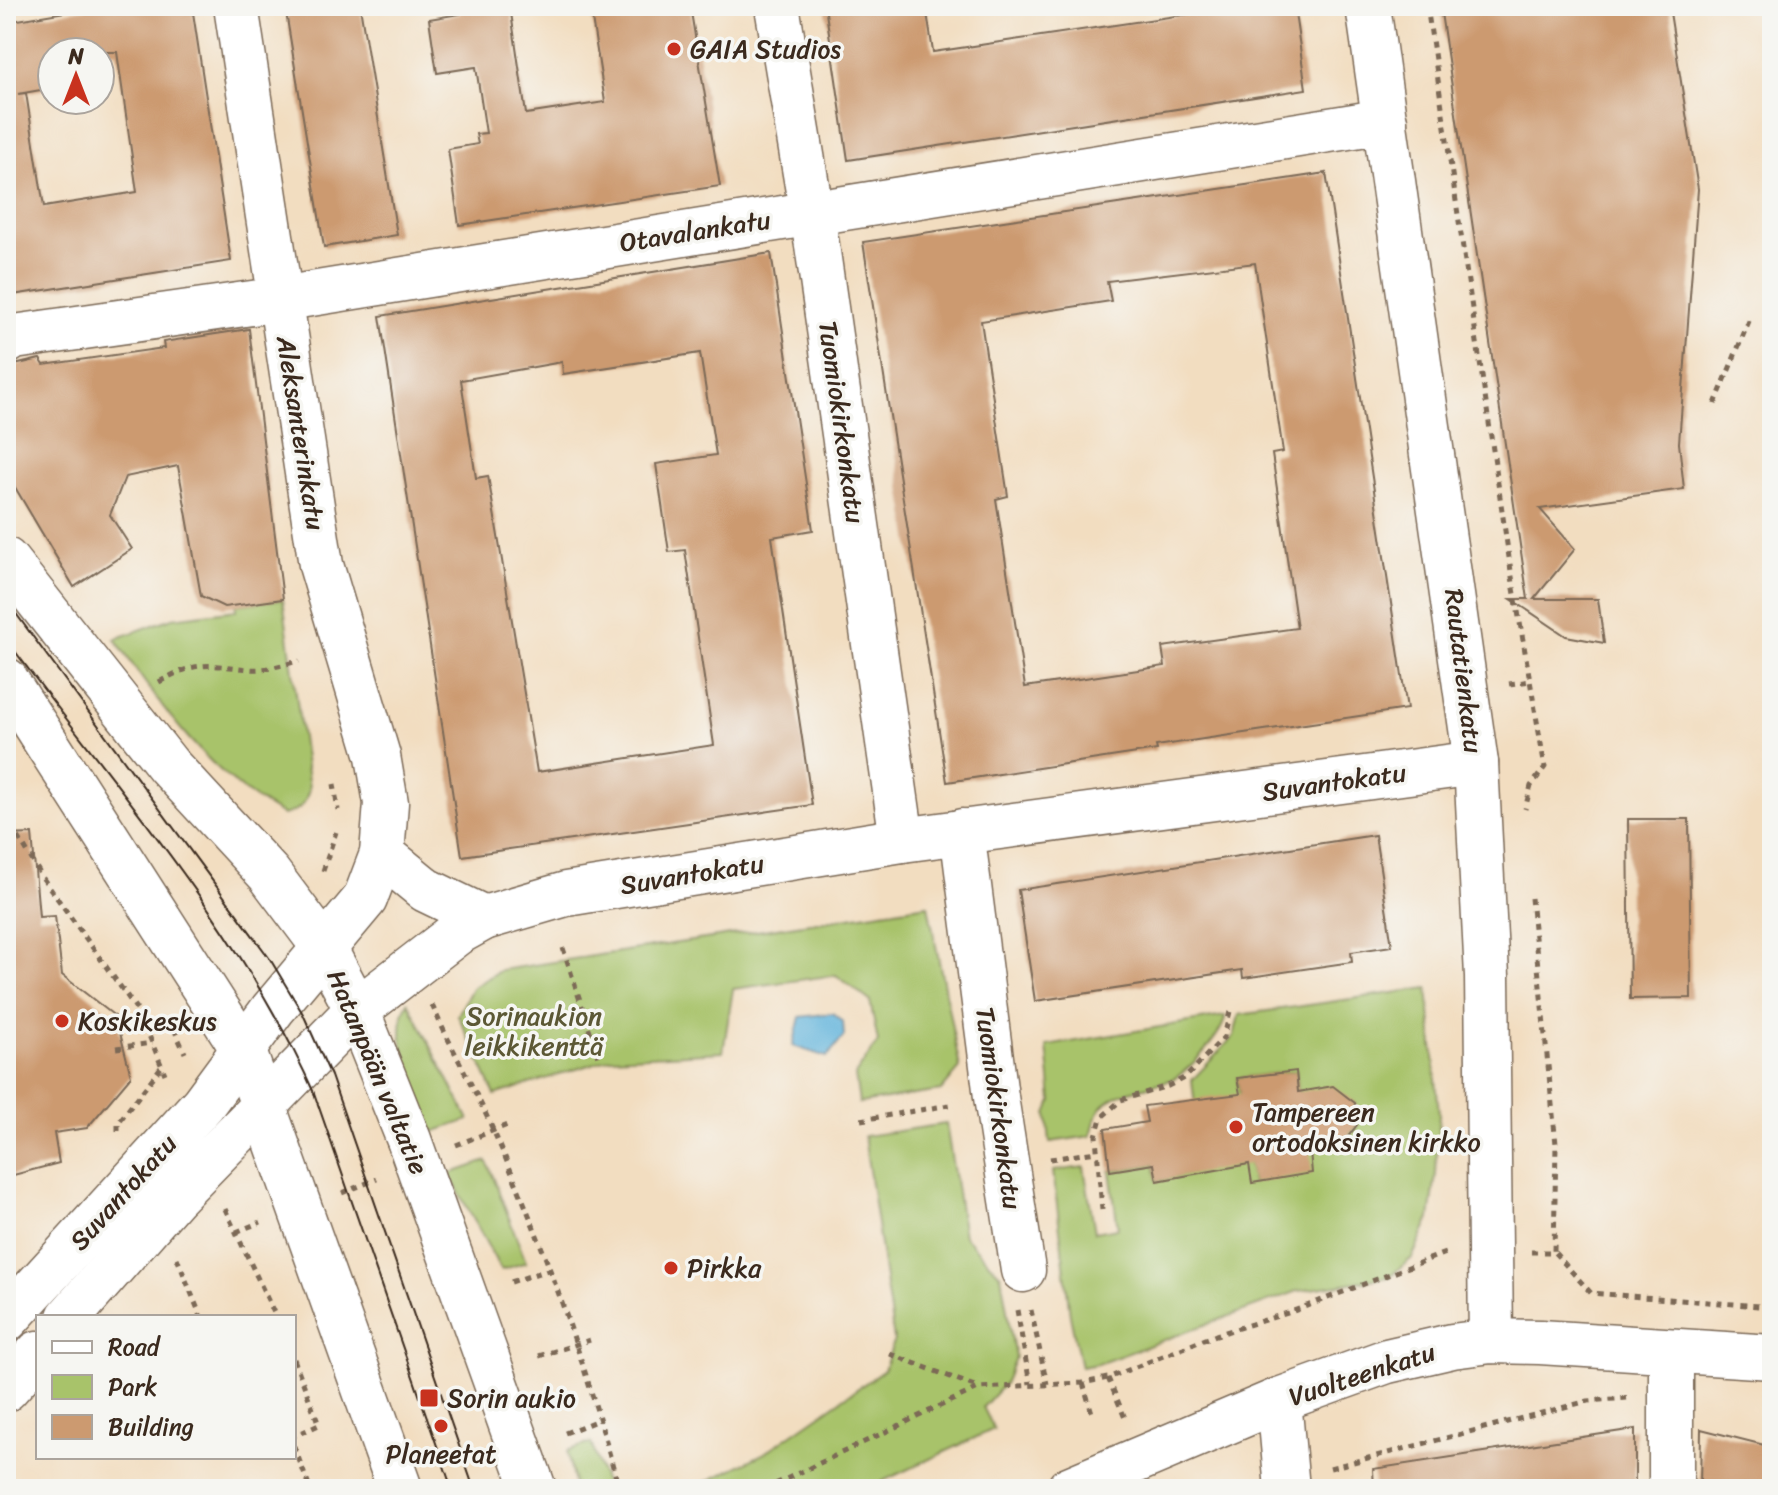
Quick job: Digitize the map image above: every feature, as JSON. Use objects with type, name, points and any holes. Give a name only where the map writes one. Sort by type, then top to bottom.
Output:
[{"type":"street","name":"Aleksanterinkatu","points":[[236,6],[321,565],[378,756],[386,803],[382,854],[365,899],[323,946]]},
{"type":"street","name":"Tuomiokirkonkatu","points":[[777,6],[902,840]]},
{"type":"street","name":"Rautatienkatu","points":[[1368,6],[1476,763],[1487,976],[1491,1341]]},
{"type":"street","name":"Otavalankatu","points":[[6,342],[14,337],[280,299],[1385,121]]},
{"type":"street","name":"Hatanpään valtatie","points":[[6,560],[168,765],[269,874],[323,946],[357,1010],[409,1140],[534,1489]]},
{"type":"street","points":[[6,680],[243,1049],[400,1489]]},
{"type":"street","name":"Suvantokatu","points":[[71,1315],[174,1197],[357,1010],[457,933],[484,918],[566,894],[902,840],[1476,763]]},
{"type":"street","name":"Tuomiokirkonkatu","points":[[962,831],[996,1097],[1023,1270]]},
{"type":"street","points":[[382,854],[426,890],[484,918]]},
{"type":"street","name":"Suvantokatu","points":[[6,1320],[203,1104],[323,946]]},
{"type":"street","name":"Vuolteenkatu","points":[[1069,1489],[1279,1400],[1387,1361],[1491,1341],[1772,1357]]},
{"type":"street","points":[[1671,1352],[1671,1489]]},
{"type":"street","points":[[6,1389],[36,1355]]},
{"type":"street","points":[[1279,1400],[1287,1489]]},
{"type":"path","points":[[1427,6],[1511,571],[1541,733],[1545,767],[1531,786],[1525,818]]},
{"type":"path","points":[[1715,404],[1751,316]]},
{"type":"path","points":[[184,668],[220,663],[252,670],[299,661]]},
{"type":"path","points":[[6,816],[42,877],[146,1028],[165,1074]]},
{"type":"path","points":[[1530,889],[1556,1144],[1554,1252],[1591,1293],[1772,1307]]},
{"type":"path","points":[[563,948],[600,1062]]},
{"type":"path","points":[[426,994],[493,1130],[548,1270],[601,1419],[619,1489]]},
{"type":"path","points":[[1102,1210],[1096,1136],[1101,1118],[1121,1100],[1168,1086],[1186,1077],[1224,1037],[1231,1007]]},
{"type":"path","points":[[146,1028],[159,1024]]},
{"type":"path","points":[[116,1048],[152,1043]]},
{"type":"path","points":[[117,1140],[118,1123],[162,1066]]},
{"type":"path","points":[[861,1120],[941,1106]]},
{"type":"path","points":[[456,1145],[510,1124]]},
{"type":"path","points":[[332,1196],[385,1176]]},
{"type":"path","points":[[223,1205],[275,1315]]},
{"type":"path","points":[[765,1489],[978,1388],[1083,1383],[1108,1378],[1216,1335],[1291,1312],[1446,1253],[1554,1252]]},
{"type":"path","points":[[175,1253],[200,1315]]},
{"type":"path","points":[[511,1282],[548,1270]]},
{"type":"path","points":[[1023,1270],[1047,1384]]},
{"type":"path","points":[[539,1356],[590,1340]]},
{"type":"path","points":[[890,1354],[978,1388]]},
{"type":"path","points":[[296,1364],[319,1425],[296,1435]]},
{"type":"path","points":[[1108,1378],[1118,1404]]},
{"type":"path","points":[[1083,1383],[1092,1413]]},
{"type":"path","points":[[1326,1468],[1588,1401]]},
{"type":"path","points":[[565,1433],[601,1419]]},
{"type":"path","points":[[296,1451],[310,1489]]},
{"type":"green space","points":[[283,599],[309,788],[301,806],[283,815],[232,781],[188,738],[115,639],[172,618],[236,610],[236,605]]},
{"type":"green space","name":"Sorinaukion leikkikenttä","points":[[928,905],[960,1068],[941,1091],[859,1103],[855,1075],[878,1042],[870,1001],[836,975],[733,989],[723,1052],[611,1058],[495,1095],[458,1015],[472,988],[501,970]]},
{"type":"green space","points":[[1428,988],[1439,1114],[1436,1174],[1430,1219],[1412,1258],[1389,1277],[1298,1291],[1098,1364],[1081,1367],[1070,1315],[1053,1171],[1084,1167],[1095,1232],[1118,1228],[1110,1171],[1154,1164],[1157,1181],[1249,1161],[1252,1183],[1310,1151],[1345,1140],[1357,1125],[1355,1103],[1298,1092],[1296,1071],[1237,1078],[1241,1100],[1195,1107],[1192,1080],[1234,1036],[1239,1015]]},
{"type":"green space","points":[[408,1002],[469,1120],[433,1132],[413,1085],[403,1050],[402,1017]]},
{"type":"green space","points":[[1225,1016],[1212,1042],[1177,1076],[1113,1098],[1098,1114],[1091,1136],[1050,1142],[1047,1114],[1052,1101],[1047,1046]]},
{"type":"green space","points":[[946,1124],[964,1236],[1001,1275],[1015,1358],[1004,1384],[983,1407],[994,1429],[866,1489],[691,1489],[763,1454],[884,1370],[894,1340],[864,1136]]},
{"type":"green space","points":[[487,1161],[526,1262],[501,1270],[449,1174]]},
{"type":"green space","points":[[591,1443],[607,1489],[575,1489],[567,1451]]},
{"type":"water","points":[[833,1013],[843,1022],[844,1036],[827,1057],[793,1046],[800,1017]]},
{"type":"building","points":[[100,6],[192,6],[231,261],[6,296],[6,22]],"holes":[[[36,36],[116,36],[137,192],[44,207],[26,93],[18,94],[36,91]]]},
{"type":"building","points":[[285,6],[360,6],[397,235],[324,247]]},
{"type":"building","points":[[459,6],[510,6],[526,114],[605,102],[590,6],[690,6],[720,186],[459,225],[448,149],[478,144],[476,134],[486,133],[476,67],[437,73],[429,19],[460,14]]},
{"type":"building","points":[[825,6],[926,6],[933,52],[1203,12],[1202,6],[1294,6],[1306,89],[848,160]]},
{"type":"building","points":[[1440,6],[1669,6],[1698,189],[1679,443],[1684,489],[1540,509],[1575,549],[1534,599],[1598,599],[1604,643],[1566,636],[1511,599],[1528,599]]},
{"type":"building","points":[[1326,173],[1407,709],[1156,746],[1157,750],[947,782],[863,242]],"holes":[[[1255,263],[1283,452],[1272,454],[1297,628],[1162,647],[1165,666],[1025,687],[996,499],[1008,496],[981,321],[1111,301],[1107,281]]]},
{"type":"building","points":[[771,253],[813,530],[772,537],[812,805],[462,856],[380,316]],"holes":[[[700,353],[716,455],[656,464],[669,552],[685,550],[714,745],[537,772],[488,476],[476,478],[461,380],[562,362],[563,374]]]},
{"type":"building","points":[[249,329],[283,599],[224,607],[201,596],[178,466],[125,477],[110,515],[132,549],[74,587],[6,472],[6,367],[40,359],[44,365],[164,348],[163,342]]},
{"type":"building","points":[[1628,819],[1689,819],[1691,998],[1630,999]]},
{"type":"building","name":"Koskikeskus","points":[[32,834],[39,917],[55,916],[62,975],[116,1017],[131,1076],[87,1128],[54,1133],[59,1163],[6,1177],[6,835]]},
{"type":"building","points":[[1375,835],[1392,946],[1351,952],[1352,962],[1243,978],[1242,970],[1035,1001],[1018,890]]},
{"type":"building","name":"Tampereen ortodoksinen kirkko","points":[[1296,1071],[1298,1092],[1333,1086],[1355,1103],[1357,1125],[1340,1147],[1310,1151],[1312,1173],[1252,1183],[1249,1164],[1157,1181],[1154,1164],[1110,1171],[1105,1129],[1147,1122],[1144,1106],[1240,1094],[1237,1078]]},
{"type":"building","points":[[1635,1429],[1635,1489],[1374,1489],[1373,1469]]},
{"type":"building","points":[[1701,1429],[1772,1447],[1772,1489],[1700,1489]]},
{"type":"tram line","points":[[6,600],[270,959],[303,1014],[331,1076],[474,1489]]},
{"type":"tram line","points":[[6,639],[212,914],[284,1031],[314,1093],[452,1489]]},
{"type":"place","name":"GAIA Studios","points":[[674,49]]},
{"type":"place","name":"Koskikeskus","points":[[62,1021]]},
{"type":"place","name":"Tampereen ortodoksinen kirkko","points":[[1236,1127]]},
{"type":"place","name":"Pirkka","points":[[671,1268]]},
{"type":"place","name":"Sorin aukio","points":[[429,1398]]},
{"type":"place","name":"Planeetat","points":[[441,1426]]}]
